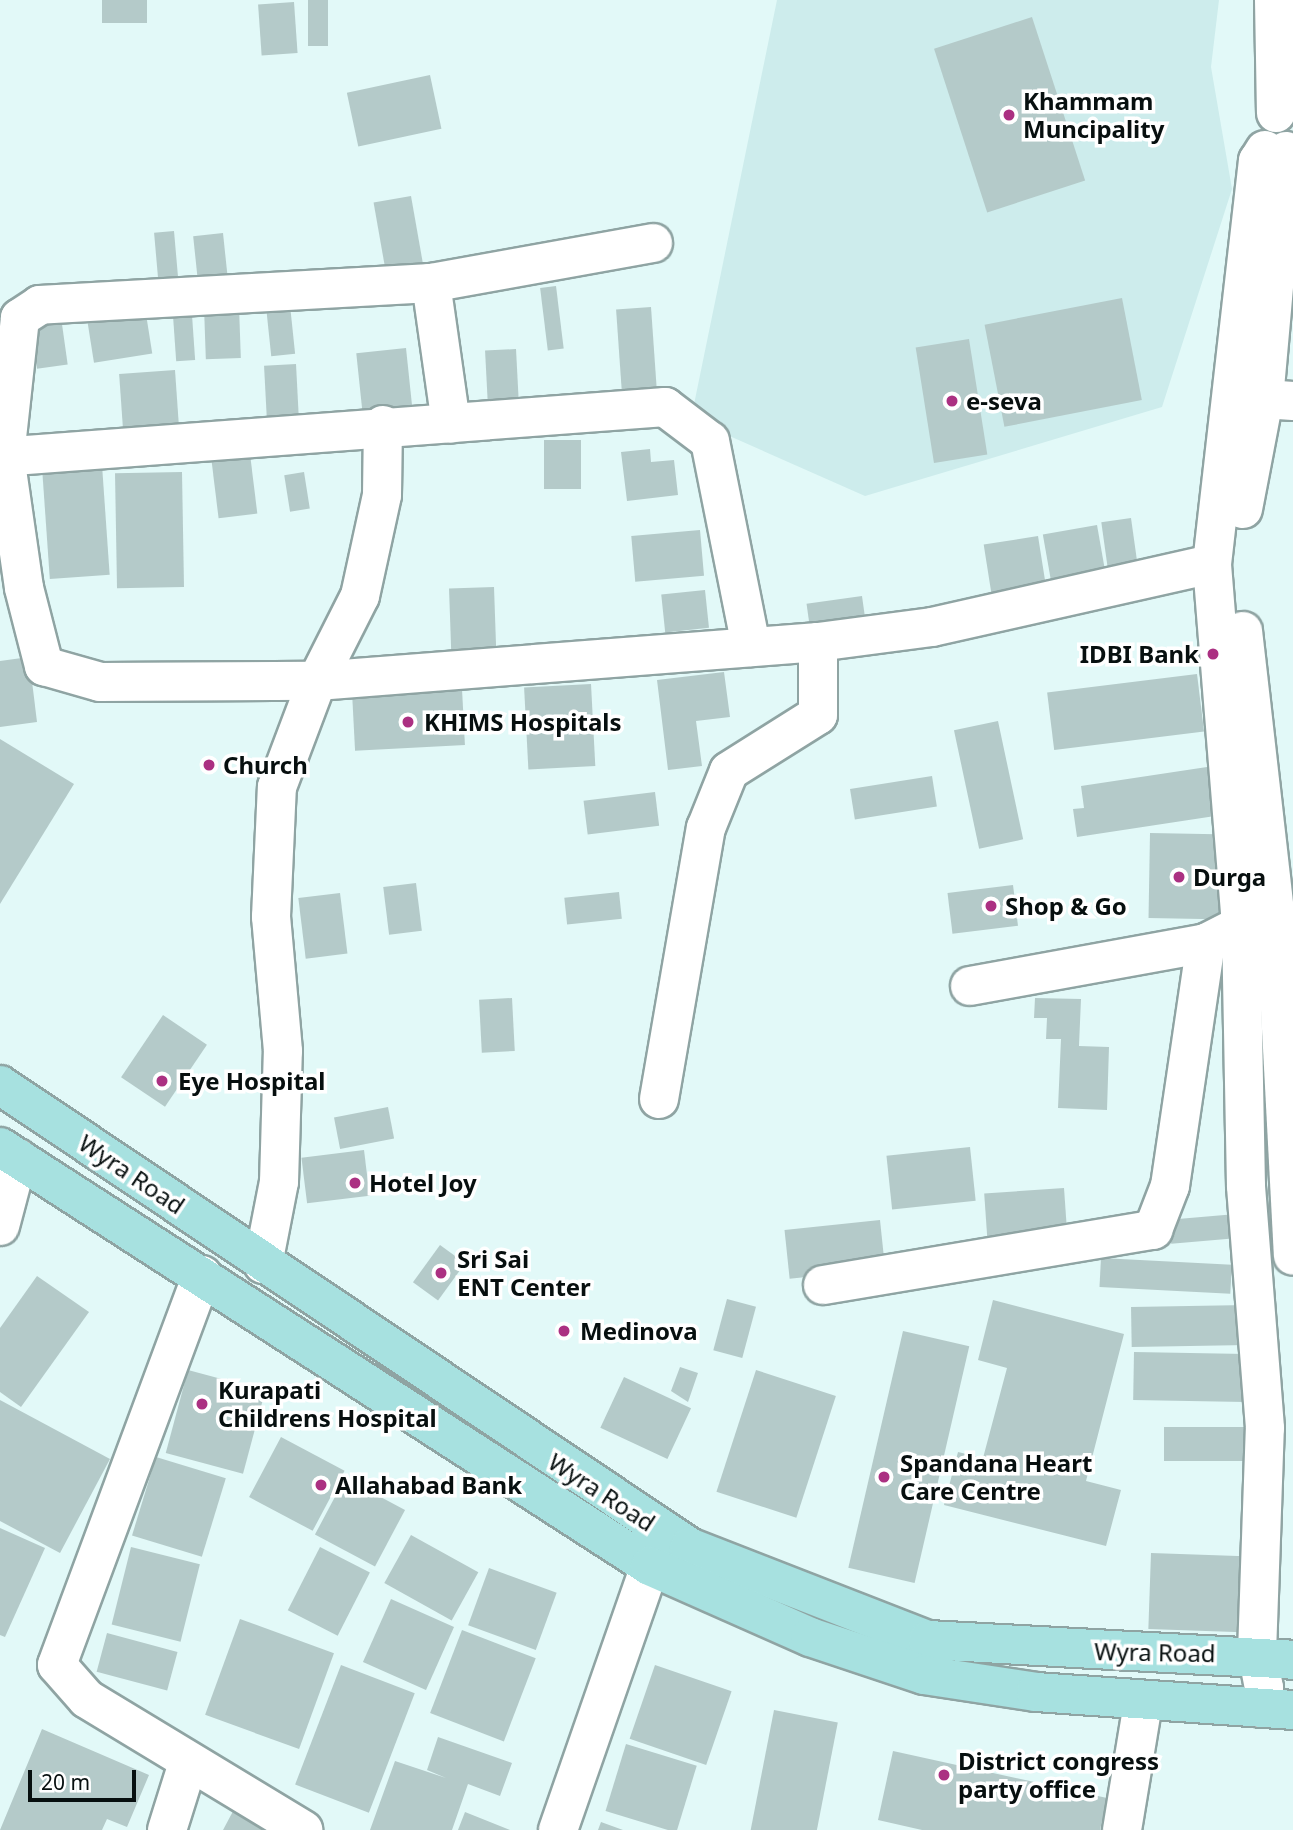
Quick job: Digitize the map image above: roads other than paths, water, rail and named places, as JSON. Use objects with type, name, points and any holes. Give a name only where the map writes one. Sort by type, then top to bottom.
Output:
[{"type":"main road","name":"Wyra Road","points":[[0,1085],[642,1520],[690,1547],[844,1612],[928,1640],[1275,1657]]},
{"type":"main road","name":"Wyra Road","points":[[9,1152],[650,1566],[810,1637],[924,1675],[1143,1703],[1277,1709]]},
{"type":"main road","points":[[382,1392],[407,1362]]},
{"type":"street","points":[[1274,0],[1283,136],[1279,400],[1234,554],[1275,914],[1293,1256]]},
{"type":"street","points":[[1277,1709],[1265,1428],[1245,1172],[1241,925],[1212,564],[1258,161],[1283,136]]},
{"type":"street","points":[[653,243],[430,283],[40,305],[20,318],[3,457],[24,588],[44,666],[100,682],[317,681],[818,642],[932,626],[1212,564]]},
{"type":"street","points":[[430,283],[451,424]]},
{"type":"street","points":[[3,457],[383,425],[451,424],[665,407],[683,415],[710,441],[751,647]]},
{"type":"street","points":[[262,1264],[279,1182],[282,1077],[271,917],[277,787],[317,681],[360,596],[382,495],[383,425]]},
{"type":"street","points":[[659,1099],[706,828],[729,771],[818,715],[818,642]]},
{"type":"street","points":[[970,986],[1206,943],[1241,925]]},
{"type":"street","points":[[823,1285],[1153,1230],[1170,1186],[1206,943]]},
{"type":"street","points":[[0,1226],[9,1152]]},
{"type":"street","points":[[202,1275],[57,1665],[69,1686],[188,1763],[303,1830]]},
{"type":"street","points":[[558,1830],[650,1566]]},
{"type":"street","points":[[1122,1830],[1143,1703]]},
{"type":"street","points":[[167,1830],[188,1763]]},
{"type":"place","name":"Khammam Muncipality","points":[[1009,115]]},
{"type":"place","name":"e-seva","points":[[952,401]]},
{"type":"place","name":"IDBI Bank","points":[[1213,654]]},
{"type":"place","name":"KHIMS Hospitals","points":[[408,722]]},
{"type":"place","name":"Church","points":[[209,765]]},
{"type":"place","name":"Durga","points":[[1179,877]]},
{"type":"place","name":"Shop & Go","points":[[991,906]]},
{"type":"place","name":"Eye Hospital","points":[[162,1081]]},
{"type":"place","name":"Hotel Joy","points":[[355,1183]]},
{"type":"place","name":"Sri Sai ENT Center","points":[[441,1273]]},
{"type":"place","name":"Medinova","points":[[564,1331]]},
{"type":"place","name":"Kurapati Childrens Hospital","points":[[202,1404]]},
{"type":"place","name":"Spandana Heart Care Centre","points":[[884,1477]]},
{"type":"place","name":"Allahabad Bank","points":[[321,1485]]},
{"type":"place","name":"District congress party office","points":[[944,1775]]}]
